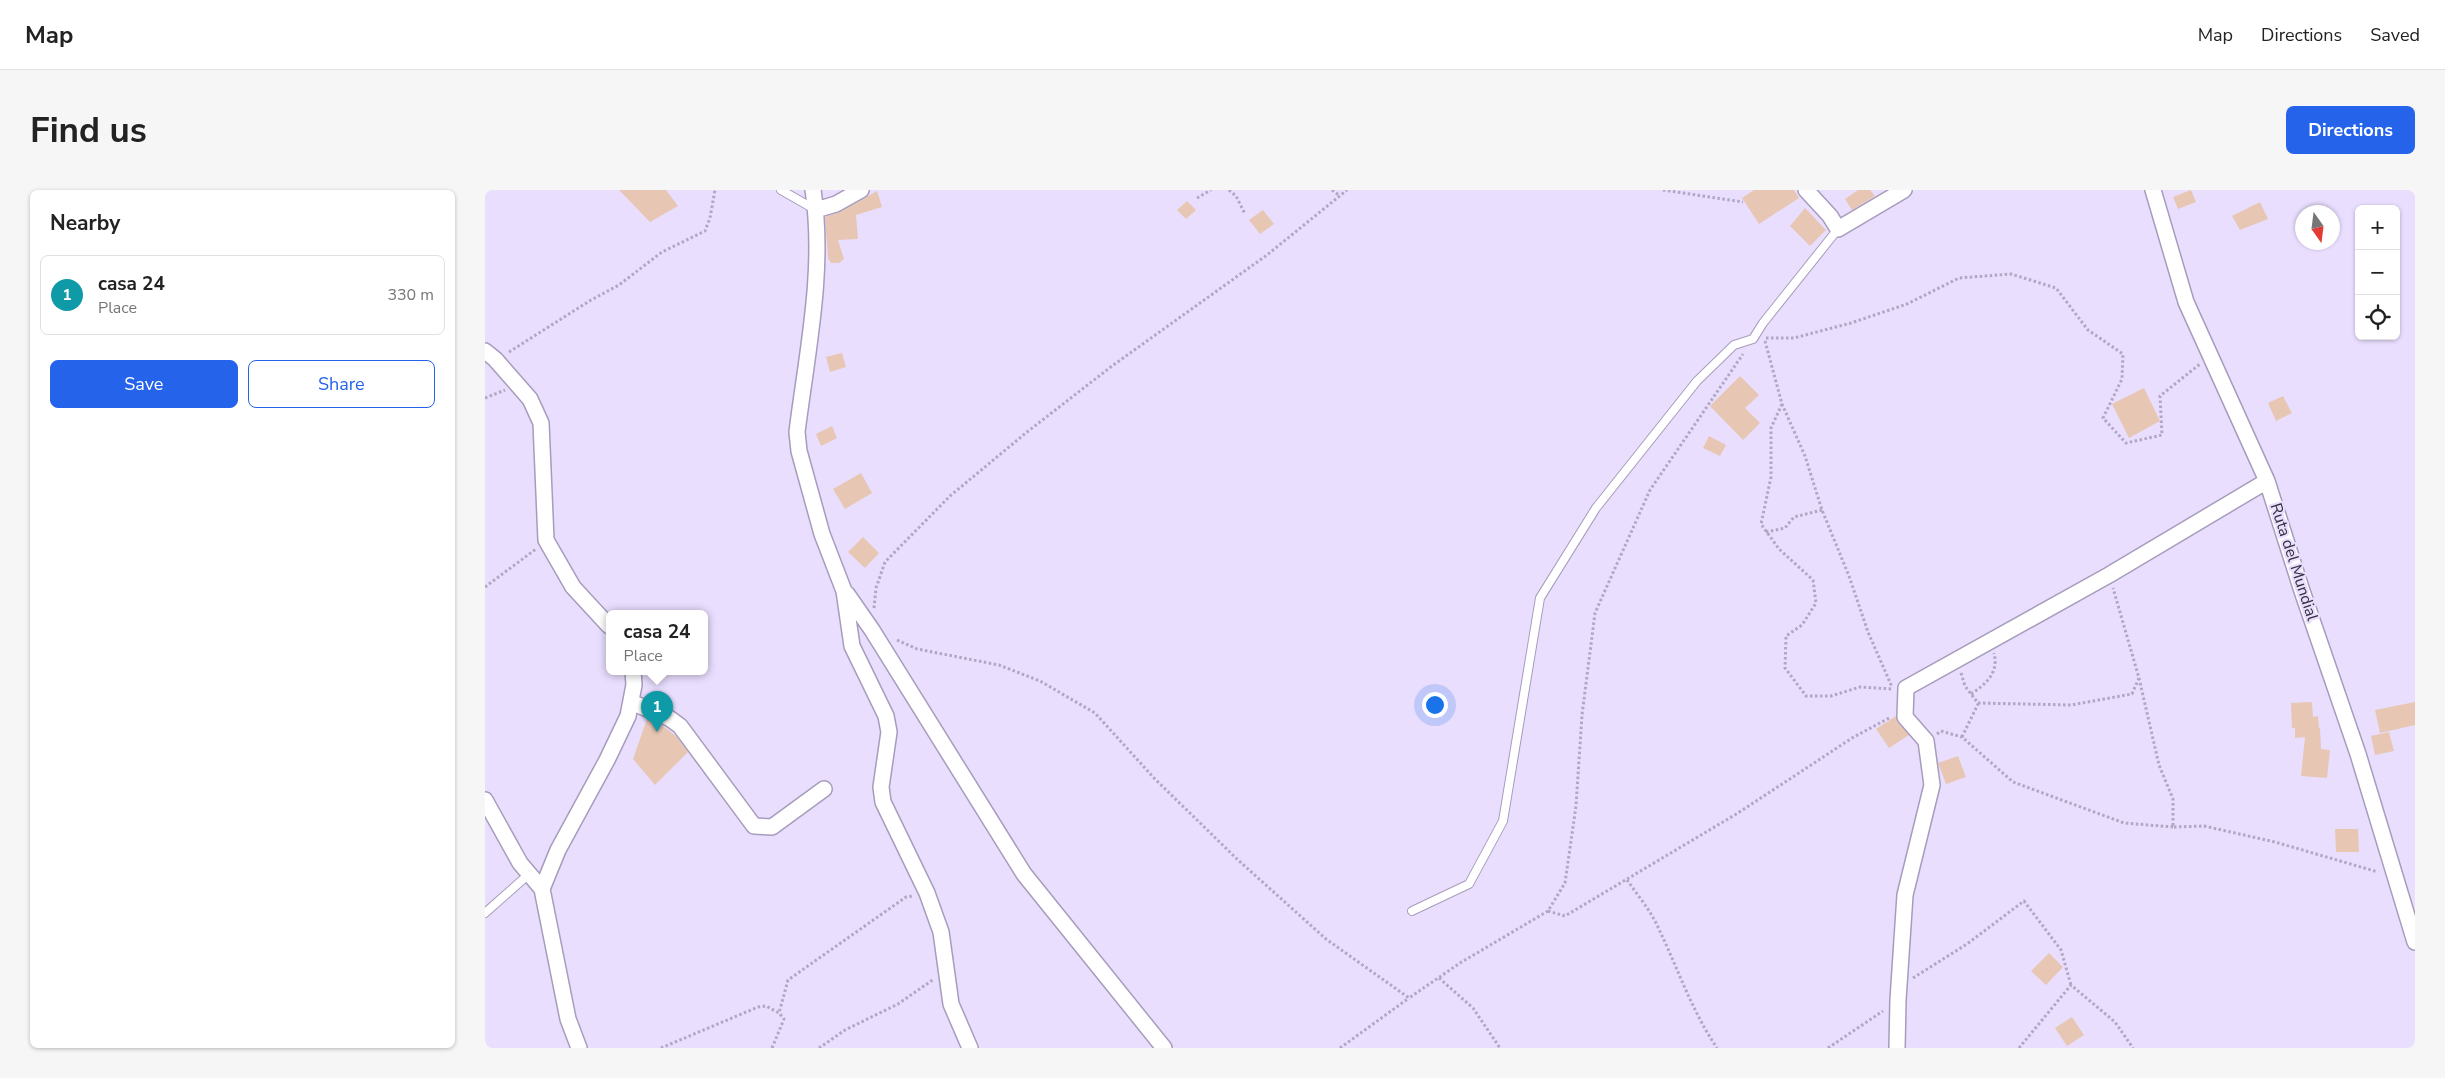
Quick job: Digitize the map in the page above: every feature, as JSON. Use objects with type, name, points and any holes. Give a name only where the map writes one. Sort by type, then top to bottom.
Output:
[{"type":"street","points":[[813,190],[816,210],[817,270],[797,432],[799,451],[822,534],[844,591],[852,646],[886,716],[889,732],[881,787],[883,802],[927,893],[941,932],[951,1004],[969,1048]]},
{"type":"street","points":[[816,210],[836,204],[861,190]]},
{"type":"street","points":[[1806,190],[1830,216],[1838,229],[1904,190]]},
{"type":"street","name":"Ruta del Mundial","points":[[2153,190],[2186,302],[2267,481],[2302,591],[2358,754],[2415,942]]},
{"type":"street","points":[[490,355],[530,399],[541,422],[546,540],[573,587],[606,623]]},
{"type":"street","points":[[1897,1048],[1897,1000],[1905,894],[1932,785],[1926,741],[1905,717],[1901,699],[1906,688],[2109,575],[2267,481]]},
{"type":"street","points":[[844,591],[872,630],[1024,874],[1164,1048]]},
{"type":"street","points":[[542,889],[558,850],[607,760],[628,716],[634,685],[633,675]]},
{"type":"street","points":[[631,702],[669,718],[680,726],[754,826],[772,827],[824,789]]},
{"type":"street","points":[[485,800],[507,841],[529,874],[542,889],[568,1018],[579,1048]]},
{"type":"lane","points":[[781,190],[816,210]]},
{"type":"lane","points":[[1412,911],[1469,884],[1503,821],[1540,598],[1596,508],[1697,381],[1734,345],[1753,339],[1763,323],[1838,229]]},
{"type":"lane","points":[[485,913],[529,874]]},
{"type":"path","points":[[490,355],[619,286],[662,252],[705,231],[710,218],[715,190]]},
{"type":"path","points":[[1197,198],[1211,190]]},
{"type":"path","points":[[1229,190],[1236,196],[1245,214]]},
{"type":"path","points":[[1332,190],[1340,196]]},
{"type":"path","points":[[1347,190],[1267,255],[1112,366],[1027,432],[950,496],[885,562],[876,588],[872,630],[917,649],[999,665],[1040,680],[1095,714],[1155,778],[1238,860],[1326,939],[1409,998]]},
{"type":"path","points":[[1663,190],[1743,202]]},
{"type":"path","points":[[1340,1048],[1439,978],[1548,911],[1565,882],[1576,806],[1582,714],[1595,613],[1651,490],[1721,390],[1753,339],[1794,338],[1851,323],[1907,304],[1959,278],[2011,274],[2056,288],[2088,330],[2123,354],[2122,379],[2103,418],[2126,443],[2162,435],[2160,396],[2185,374],[2212,356]]},
{"type":"path","points":[[1765,338],[1782,404],[1805,456],[1822,510],[1849,576],[1868,632],[1901,699]]},
{"type":"path","points":[[1782,404],[1771,428],[1771,477],[1761,524],[1779,549],[1813,580],[1816,603],[1802,625],[1786,636],[1785,668],[1806,696],[1831,696],[1860,687],[1901,699]]},
{"type":"path","points":[[1767,532],[1785,528],[1794,518],[1822,510]]},
{"type":"path","points":[[485,587],[523,561],[546,540]]},
{"type":"path","points":[[2109,575],[2139,678],[2159,765],[2173,799],[2173,827]]},
{"type":"path","points":[[1971,694],[1988,683],[1997,662],[1991,641]]},
{"type":"path","points":[[1957,660],[1965,686],[1978,703]]},
{"type":"path","points":[[1978,703],[2071,705],[2131,694],[2139,678]]},
{"type":"path","points":[[1548,911],[1565,916],[1738,814],[1852,738],[1901,699]]},
{"type":"path","points":[[1962,737],[1978,703]]},
{"type":"path","points":[[1926,741],[1941,731],[1962,737],[2013,782],[2124,823],[2173,827],[2204,826],[2275,842],[2395,878]]},
{"type":"path","points":[[1627,880],[1654,920],[1677,974],[1705,1030],[1717,1048]]},
{"type":"path","points":[[779,1013],[788,980],[906,897],[927,893]]},
{"type":"path","points":[[1828,1048],[1897,1000],[1906,982],[1967,944],[2024,902],[2061,950],[2071,985],[2115,1022],[2133,1048]]},
{"type":"path","points":[[819,1048],[845,1030],[898,1004],[928,981],[948,974]]},
{"type":"path","points":[[1439,978],[1473,1008],[1500,1048]]},
{"type":"path","points":[[2019,1048],[2071,985]]},
{"type":"path","points":[[661,1048],[758,1007],[766,1006],[779,1013],[784,1019],[773,1048]]},
{"type":"building","points":[[619,190],[666,190],[678,206],[650,222]]},
{"type":"building","points":[[1754,190],[1794,190],[1799,198],[1759,224],[1742,198]]},
{"type":"building","points":[[1858,190],[1870,190],[1875,196],[1852,210],[1845,199]]},
{"type":"building","points":[[2191,190],[2196,202],[2178,209],[2173,197]]},
{"type":"building","points":[[877,191],[882,207],[856,215],[858,239],[838,240],[844,259],[839,263],[831,263],[828,258],[825,217],[840,212]]},
{"type":"building","points":[[1187,201],[1196,210],[1186,219],[1177,210]]},
{"type":"building","points":[[2260,202],[2268,219],[2240,230],[2232,216]]},
{"type":"building","points":[[1805,208],[1826,230],[1810,246],[1790,226]]},
{"type":"building","points":[[1263,210],[1274,224],[1260,234],[1249,220]]},
{"type":"building","points":[[842,353],[846,367],[830,372],[826,357]]},
{"type":"building","points":[[1740,376],[1759,395],[1745,408],[1760,423],[1743,440],[1710,406]]},
{"type":"building","points":[[2144,388],[2160,421],[2129,438],[2112,404]]},
{"type":"building","points":[[2283,396],[2292,413],[2276,421],[2268,403]]},
{"type":"building","points":[[832,426],[837,438],[821,446],[816,434]]},
{"type":"building","points":[[1709,436],[1726,445],[1720,456],[1703,448]]},
{"type":"building","points":[[861,473],[872,493],[845,509],[833,489]]},
{"type":"building","points":[[863,537],[879,553],[865,568],[848,552]]},
{"type":"building","points":[[2312,702],[2313,717],[2318,716],[2321,749],[2330,750],[2327,778],[2301,776],[2305,737],[2295,738],[2295,728],[2292,728],[2291,703]]},
{"type":"building","points":[[2415,702],[2415,725],[2380,733],[2375,710]]},
{"type":"building","points":[[1896,716],[1898,723],[1909,735],[1889,748],[1876,729]]},
{"type":"building","points":[[647,719],[663,726],[677,737],[688,752],[655,785],[633,759]]},
{"type":"building","points":[[2389,732],[2394,751],[2375,755],[2371,736]]},
{"type":"building","points":[[1958,756],[1966,777],[1946,784],[1938,763]]},
{"type":"building","points":[[2335,829],[2358,829],[2359,852],[2336,852]]},
{"type":"building","points":[[2049,953],[2063,967],[2046,985],[2031,971]]},
{"type":"building","points":[[2072,1017],[2084,1035],[2067,1046],[2055,1028]]},
{"type":"place","name":"casa 24","points":[[657,732]]}]
